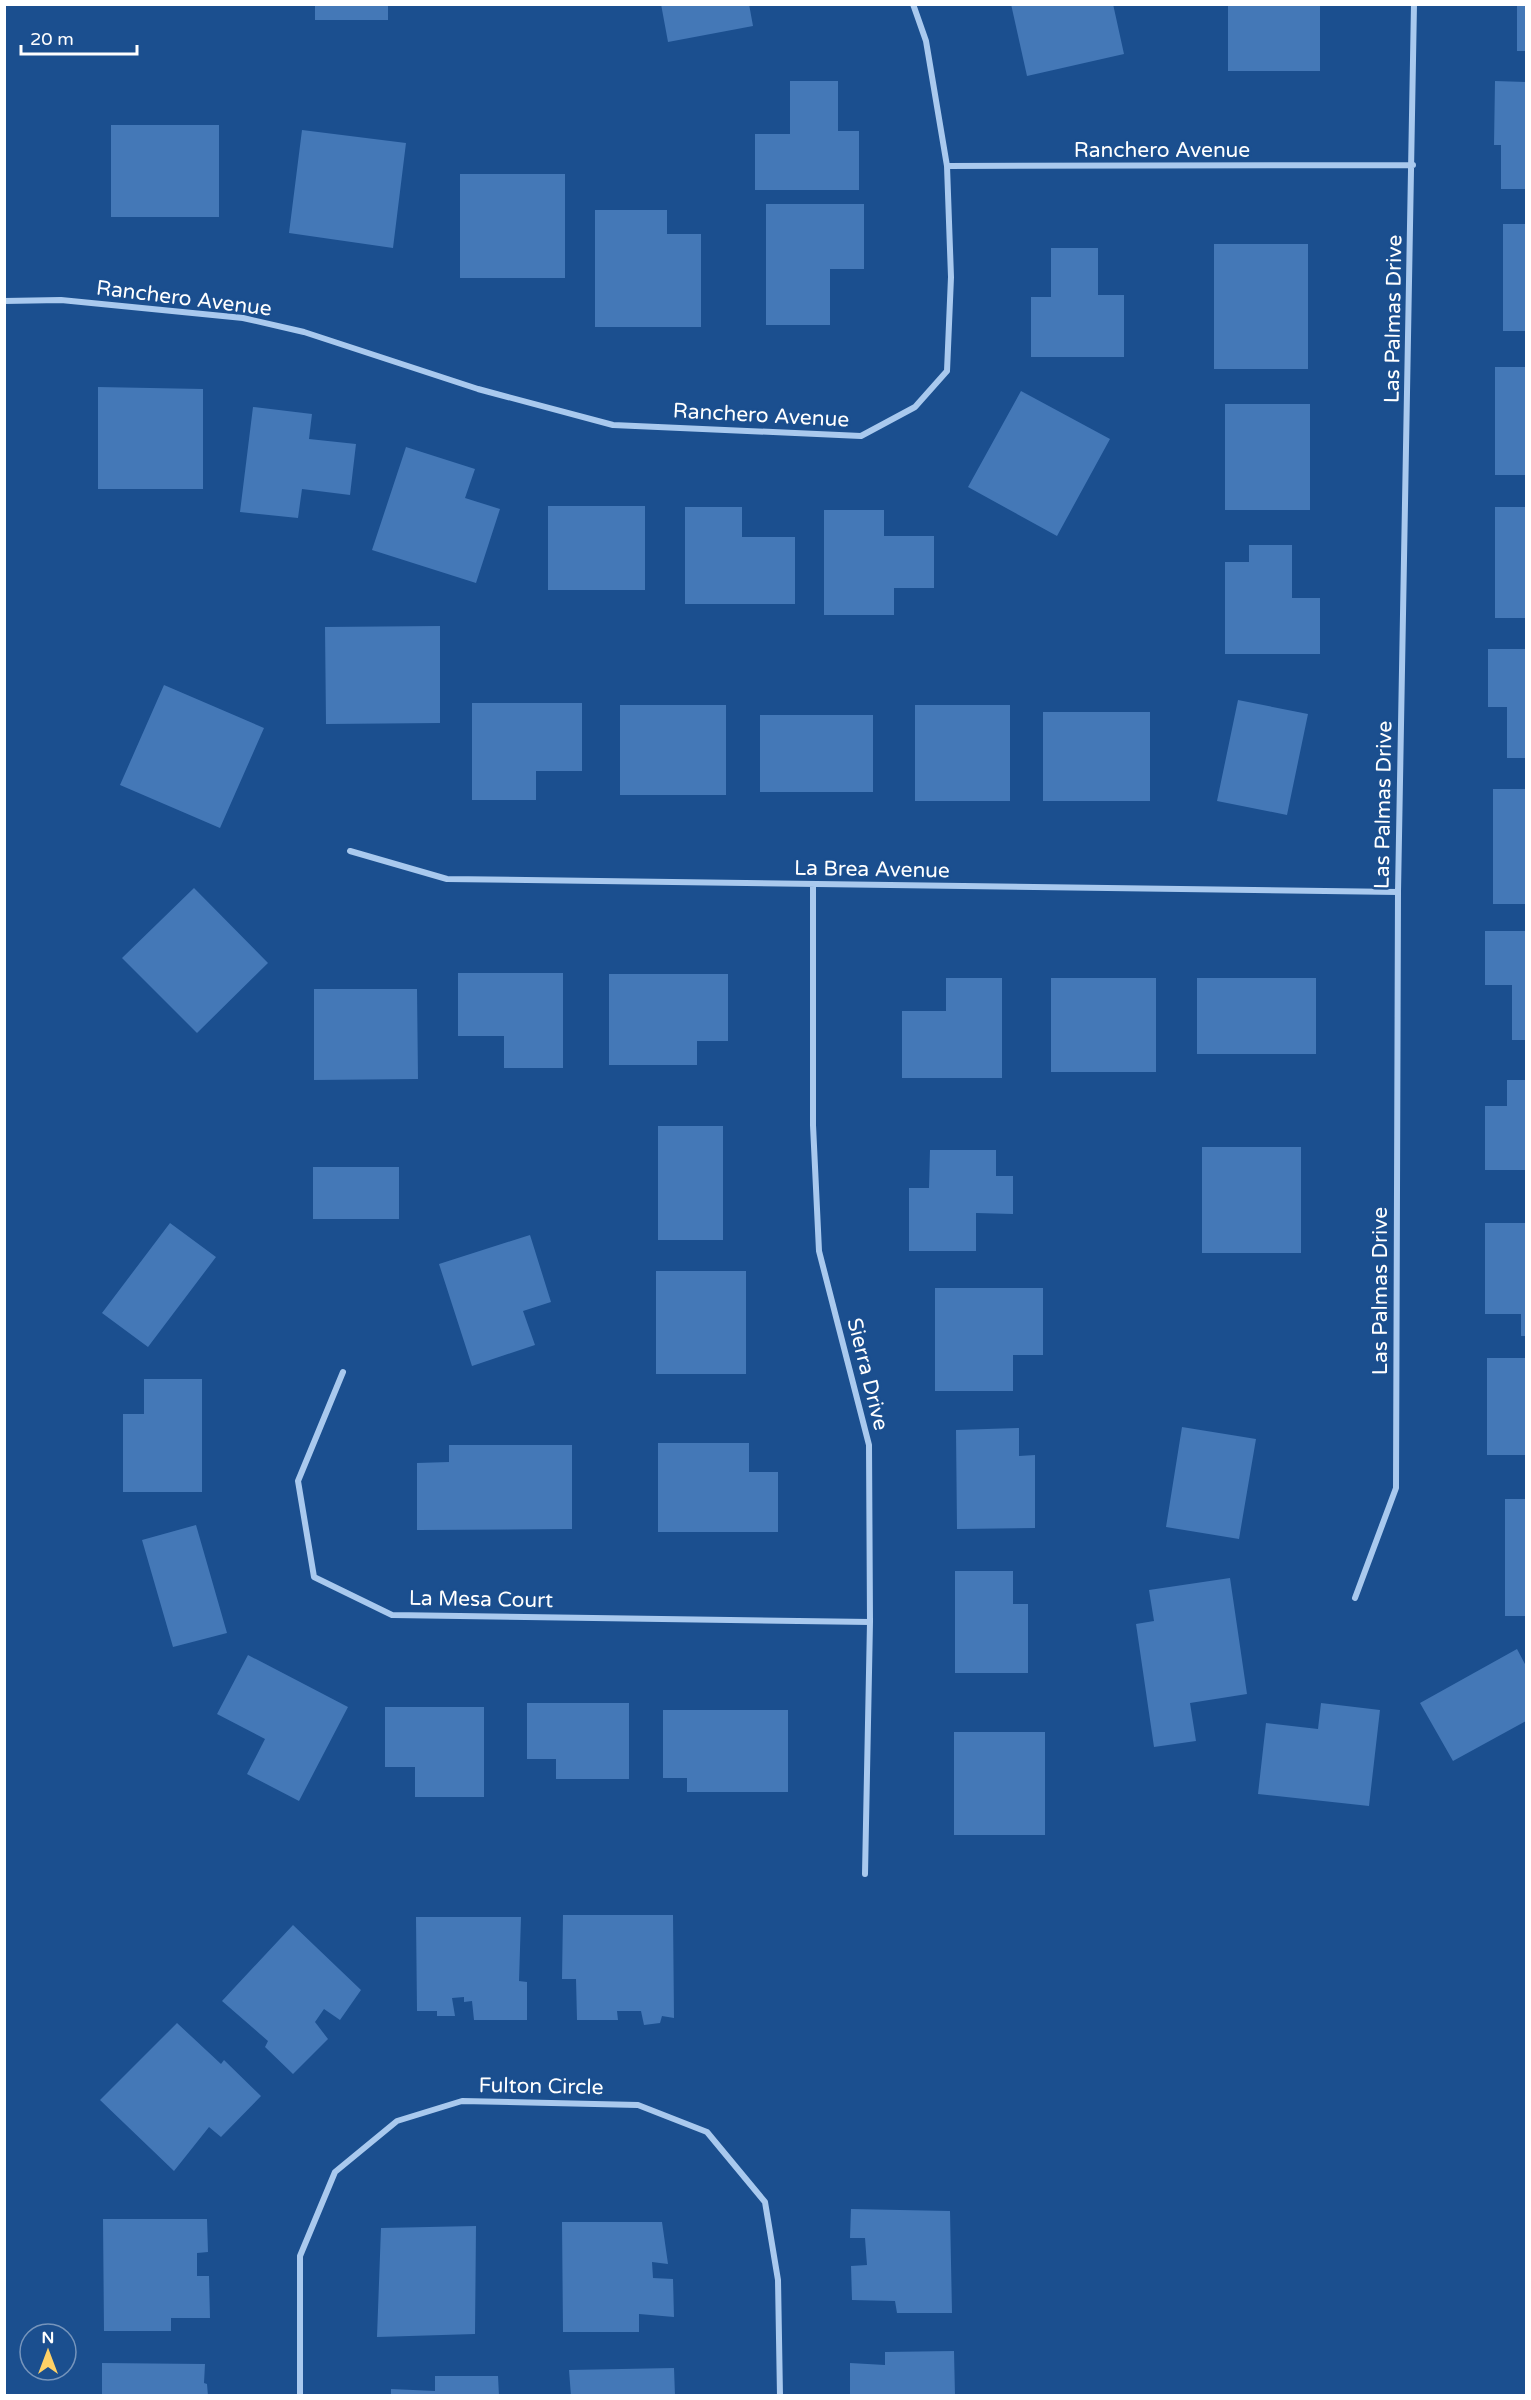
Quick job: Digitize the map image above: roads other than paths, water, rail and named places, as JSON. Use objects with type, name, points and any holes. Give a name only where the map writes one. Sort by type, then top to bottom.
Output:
[{"type":"street","points":[[913,4],[926,41],[947,166]]},
{"type":"street","name":"Las Palmas Drive","points":[[1355,1598],[1396,1488],[1398,892],[1413,165],[1414,4]]},
{"type":"street","name":"Ranchero Avenue","points":[[4,301],[61,300],[243,318],[304,332],[478,389],[613,425],[861,436],[915,407],[947,370],[951,277],[947,166],[1413,165]]},
{"type":"street","name":"La Brea Avenue","points":[[350,851],[447,879],[1398,892]]},
{"type":"street","name":"Sierra Drive","points":[[813,884],[813,1125],[819,1251],[869,1444],[870,1622],[865,1874]]},
{"type":"street","name":"La Mesa Court","points":[[343,1372],[298,1481],[314,1577],[392,1615],[870,1622]]},
{"type":"street","name":"Fulton Circle","points":[[300,2396],[300,2256],[335,2172],[397,2121],[462,2101],[638,2104],[707,2132],[765,2202],[778,2280],[780,2396]]}]
